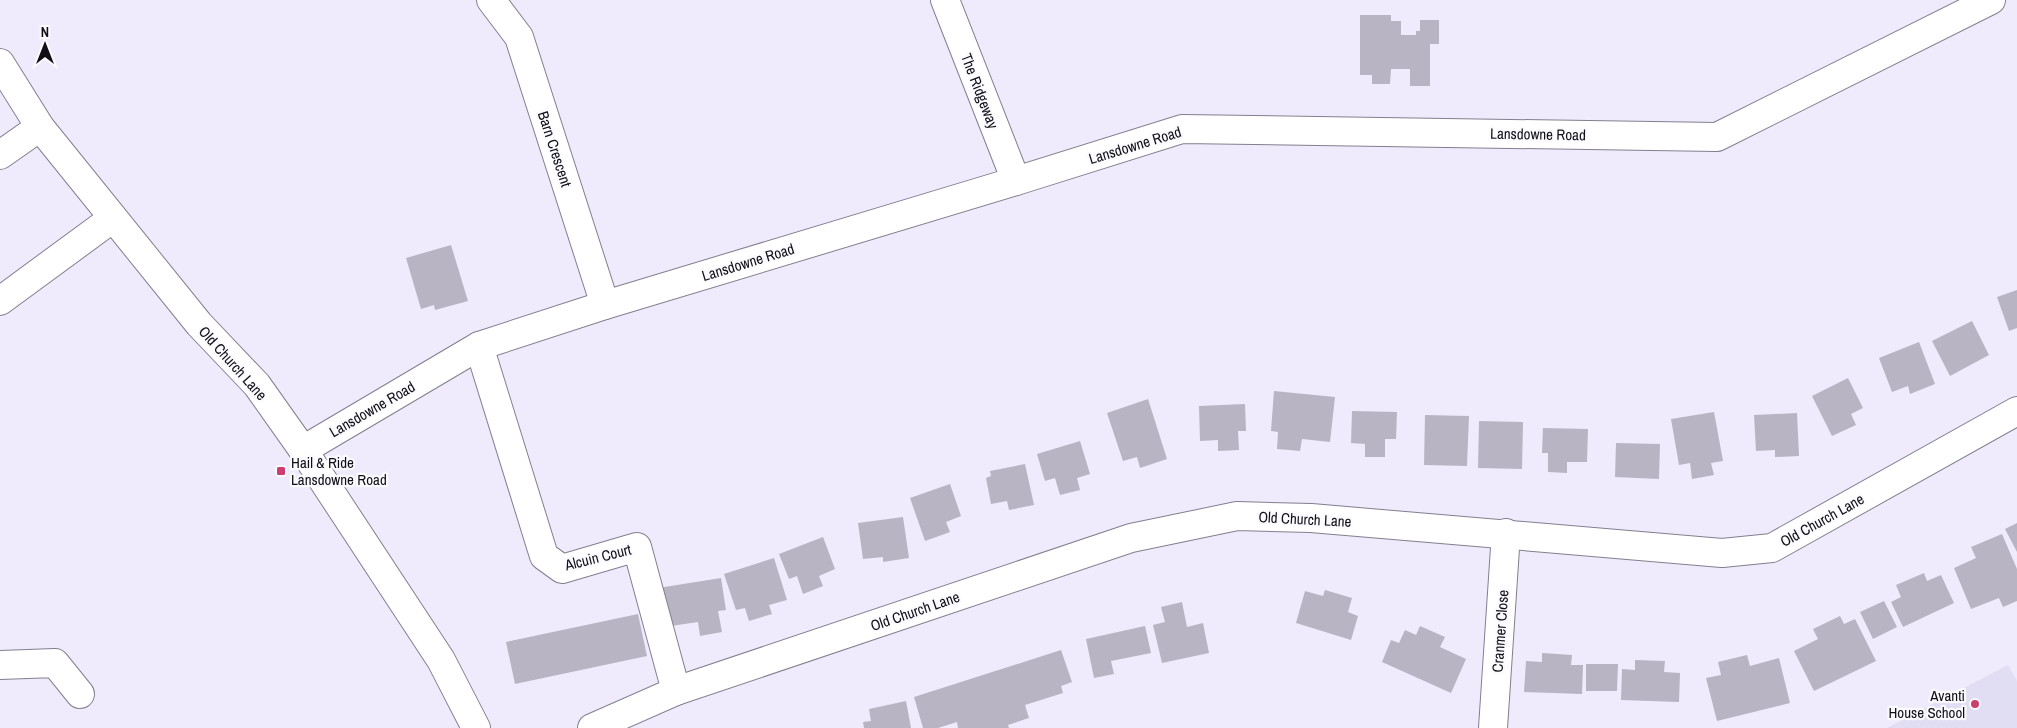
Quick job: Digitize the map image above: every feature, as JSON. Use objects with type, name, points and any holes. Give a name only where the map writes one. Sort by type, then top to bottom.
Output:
[{"type":"street","name":"Barn Crescent","points":[[491,0],[519,37],[605,306]]},
{"type":"street","name":"The Ridgeway","points":[[945,0],[1016,181]]},
{"type":"street","name":"Lansdowne Road","points":[[303,450],[479,346],[1182,129],[1716,137],[1991,0]]},
{"type":"street","name":"Old Church Lane","points":[[0,64],[40,127],[199,324],[256,385],[303,450],[441,660],[476,728]]},
{"type":"street","points":[[0,156],[40,127]]},
{"type":"street","points":[[0,301],[114,218]]},
{"type":"street","name":"Alcuin Court","points":[[479,346],[544,556],[562,569],[637,548],[676,691]]},
{"type":"street","name":"Old Church Lane","points":[[592,728],[676,691],[1132,538],[1237,516],[1311,518],[1506,533],[1722,553],[1772,548],[2017,411]]},
{"type":"street","name":"Cranmer Close","points":[[1493,728],[1506,533]]},
{"type":"street","points":[[0,665],[55,663],[80,694]]},
{"type":"shaded area","name":"Avanti House School","points":[[2008,665],[2017,681],[2017,728],[1887,728]]},
{"type":"building","points":[[1360,15],[1391,15],[1391,21],[1401,21],[1401,35],[1416,35],[1416,31],[1420,31],[1420,20],[1439,20],[1439,44],[1430,44],[1430,86],[1410,86],[1410,69],[1391,69],[1390,84],[1372,84],[1372,75],[1360,75]]},
{"type":"building","points":[[451,245],[468,301],[435,310],[434,305],[421,309],[406,258]]},
{"type":"building","points":[[2017,290],[2017,328],[2009,331],[1997,297]]},
{"type":"building","points":[[1972,321],[1989,355],[1950,376],[1932,341]]},
{"type":"building","points":[[1919,342],[1935,384],[1910,394],[1908,386],[1892,392],[1879,358]]},
{"type":"building","points":[[1848,378],[1863,408],[1851,414],[1856,425],[1832,436],[1812,396]]},
{"type":"building","points":[[1274,391],[1335,397],[1330,442],[1302,439],[1300,451],[1277,449],[1278,432],[1271,431]]},
{"type":"building","points":[[1148,399],[1167,459],[1140,468],[1137,457],[1123,461],[1107,413]]},
{"type":"building","points":[[1245,404],[1246,431],[1238,431],[1239,450],[1218,451],[1218,440],[1200,441],[1199,406]]},
{"type":"building","points":[[1352,411],[1397,412],[1396,439],[1385,439],[1385,457],[1365,457],[1365,444],[1351,443]]},
{"type":"building","points":[[1714,412],[1723,461],[1711,463],[1714,475],[1692,479],[1690,463],[1679,465],[1671,419]]},
{"type":"building","points":[[1797,413],[1799,456],[1775,457],[1775,450],[1756,451],[1754,415]]},
{"type":"building","points":[[1425,415],[1469,416],[1467,466],[1424,465]]},
{"type":"building","points":[[1479,421],[1523,422],[1522,469],[1478,468]]},
{"type":"building","points":[[1543,428],[1588,429],[1587,462],[1567,462],[1567,473],[1548,472],[1548,453],[1542,453]]},
{"type":"building","points":[[1080,441],[1090,474],[1077,478],[1080,490],[1060,495],[1055,478],[1045,481],[1037,454]]},
{"type":"building","points":[[1616,443],[1660,444],[1659,479],[1615,477]]},
{"type":"building","points":[[1025,464],[1034,505],[1009,510],[1007,501],[991,504],[986,478],[991,476],[990,471]]},
{"type":"building","points":[[950,484],[961,516],[946,522],[950,532],[925,541],[910,498]]},
{"type":"building","points":[[903,517],[909,558],[883,562],[883,557],[863,559],[858,523]]},
{"type":"building","points":[[2017,523],[2017,552],[2005,529]]},
{"type":"building","points":[[2002,534],[2017,569],[2017,601],[2003,607],[1999,598],[1971,609],[1954,568],[1976,558],[1971,547]]},
{"type":"building","points":[[823,537],[835,569],[819,576],[823,586],[803,594],[797,576],[789,579],[779,554]]},
{"type":"building","points":[[774,558],[787,600],[769,605],[772,614],[749,621],[745,608],[736,610],[724,574]]},
{"type":"building","points":[[1924,573],[1927,581],[1941,575],[1954,603],[1903,627],[1891,602],[1901,597],[1896,585]]},
{"type":"building","points":[[721,578],[726,610],[718,611],[722,632],[700,636],[698,622],[664,627],[658,588]]},
{"type":"building","points":[[1325,590],[1352,598],[1348,612],[1358,616],[1351,640],[1296,623],[1305,591],[1323,596]]},
{"type":"building","points":[[1884,601],[1897,627],[1873,639],[1860,612]]},
{"type":"building","points":[[1182,602],[1187,627],[1203,623],[1209,653],[1162,663],[1153,625],[1165,622],[1161,607]]},
{"type":"building","points":[[638,614],[647,656],[515,684],[506,642]]},
{"type":"building","points":[[1840,616],[1844,624],[1855,619],[1876,661],[1814,691],[1794,651],[1818,639],[1813,629]]},
{"type":"building","points":[[1145,626],[1151,653],[1111,661],[1114,674],[1094,678],[1086,639]]},
{"type":"building","points":[[1420,626],[1445,637],[1440,647],[1466,659],[1451,693],[1382,662],[1391,640],[1399,643],[1405,630],[1416,635]]},
{"type":"building","points":[[1061,650],[1072,682],[1061,686],[1063,693],[1025,705],[1029,718],[1008,725],[1009,728],[958,728],[957,722],[938,728],[923,728],[914,697]]},
{"type":"building","points":[[1542,653],[1572,655],[1571,665],[1583,665],[1582,694],[1524,692],[1526,661],[1542,662]]},
{"type":"building","points":[[1747,655],[1750,666],[1779,658],[1790,703],[1717,721],[1706,678],[1721,675],[1718,662]]},
{"type":"building","points":[[1635,660],[1665,661],[1664,672],[1680,673],[1679,702],[1621,700],[1622,669],[1635,670]]},
{"type":"building","points":[[1586,664],[1618,664],[1617,691],[1586,691]]},
{"type":"building","points":[[906,701],[911,728],[864,728],[863,722],[871,721],[869,709]]},
{"type":"place","name":"Hail & Ride Lansdowne Road","points":[[281,471]]},
{"type":"place","name":"Avanti House School","points":[[1975,704]]}]
